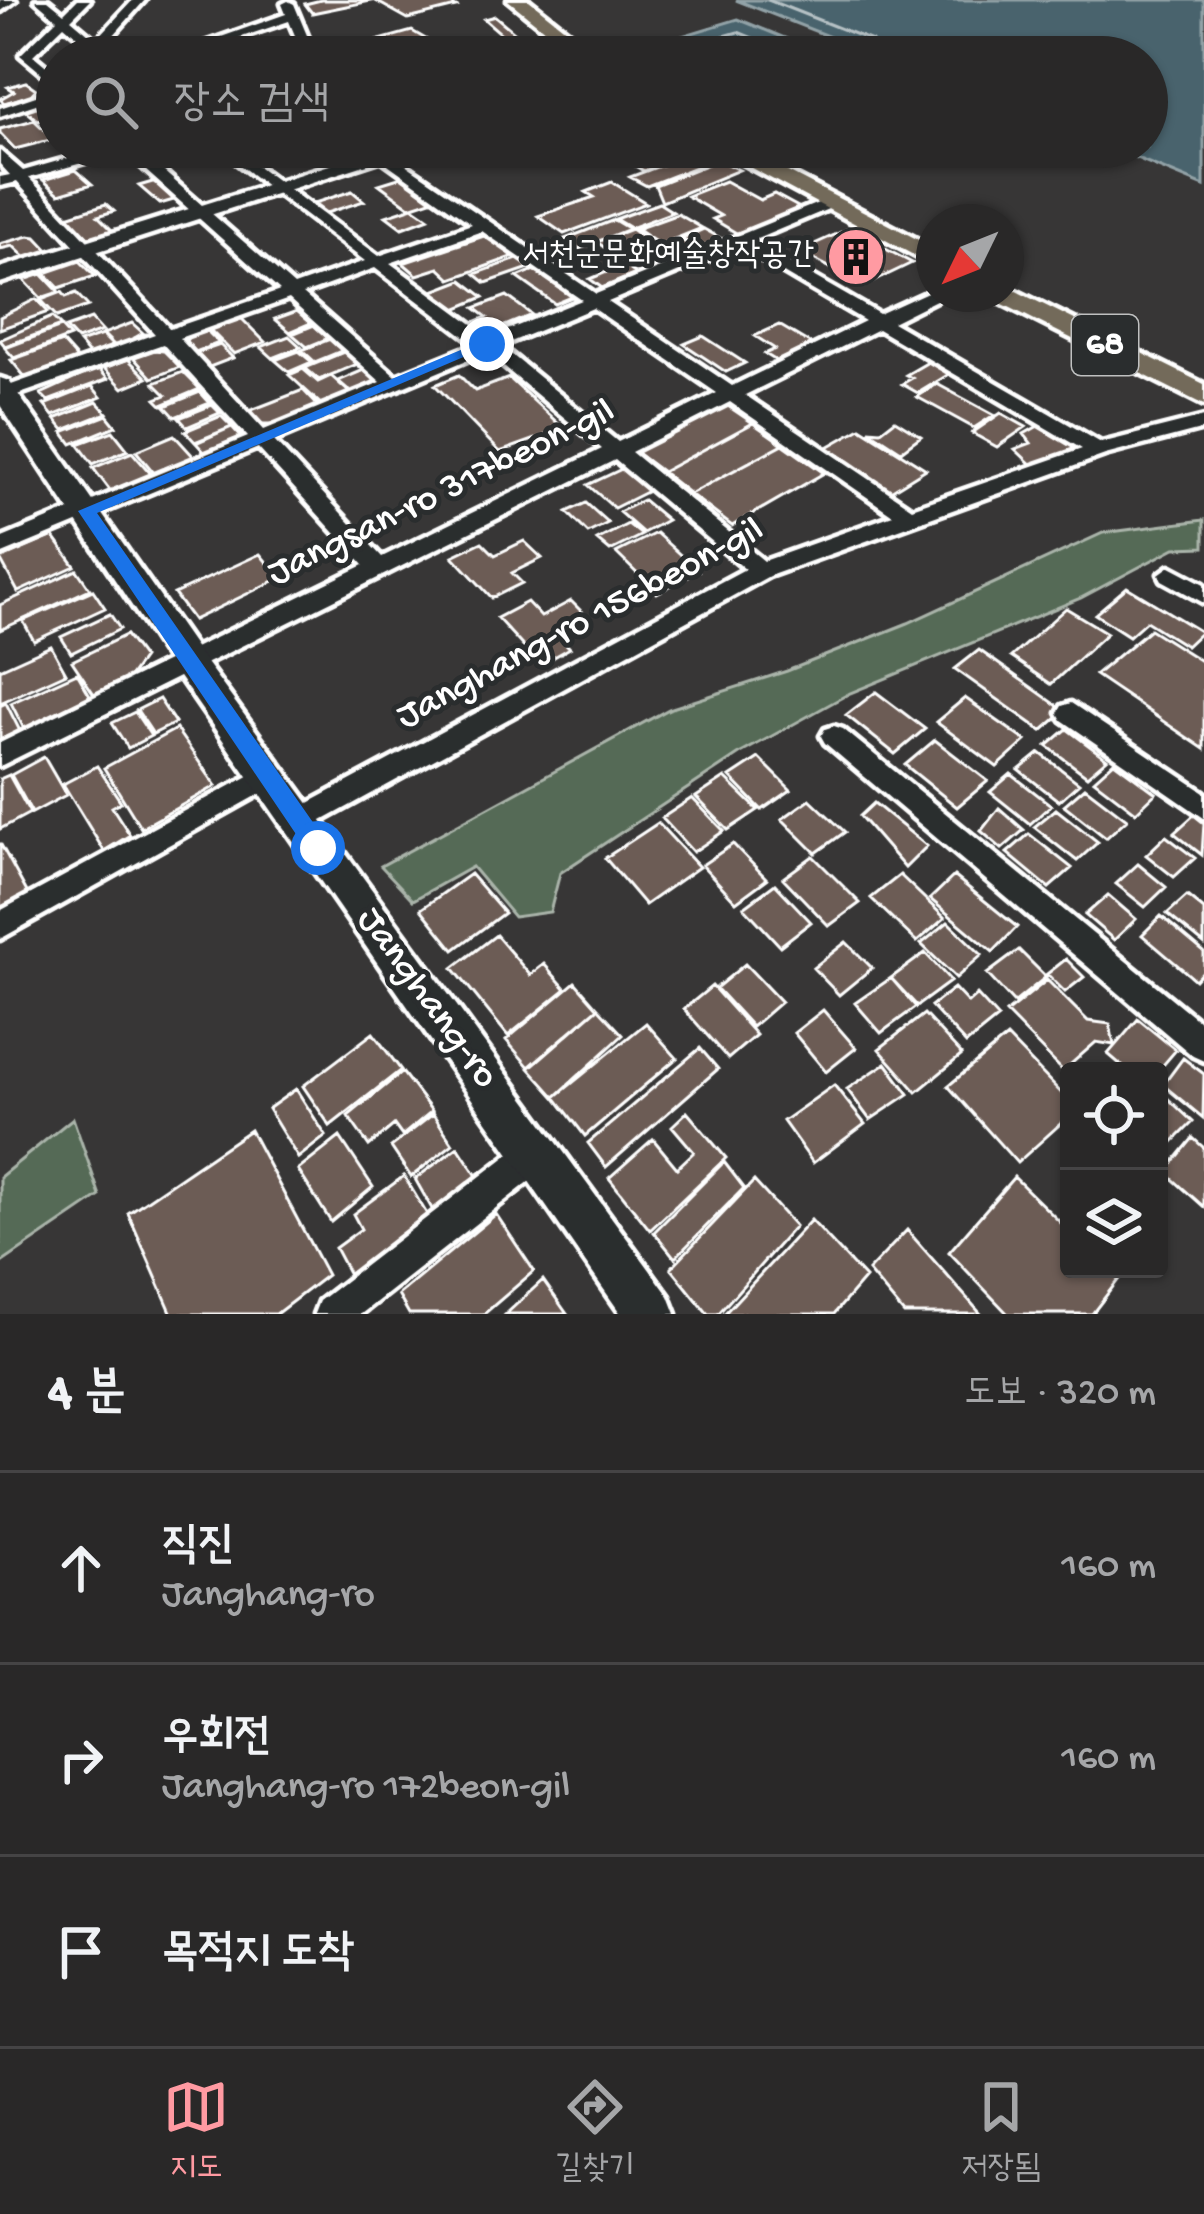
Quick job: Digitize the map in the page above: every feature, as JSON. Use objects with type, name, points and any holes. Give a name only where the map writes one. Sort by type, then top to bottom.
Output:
[{"type":"main road","points":[[517,0],[564,36]]},
{"type":"main road","points":[[0,276],[330,168]]},
{"type":"main road","points":[[762,168],[916,249]]},
{"type":"main road","name":"68","points":[[1024,304],[1204,396]]},
{"type":"street","points":[[0,7],[8,0]]},
{"type":"street","points":[[41,0],[78,36]]},
{"type":"street","points":[[47,36],[84,0]]},
{"type":"street","points":[[107,36],[140,0]]},
{"type":"street","points":[[287,0],[300,36]]},
{"type":"street","points":[[232,36],[291,16]]},
{"type":"street","points":[[0,112],[36,100]]},
{"type":"street","points":[[0,155],[378,566]]},
{"type":"street","points":[[0,182],[49,168]]},
{"type":"street","points":[[151,168],[393,383]]},
{"type":"street","points":[[250,168],[487,344],[760,570]]},
{"type":"street","points":[[402,168],[907,515]]},
{"type":"street","points":[[0,547],[828,204]]},
{"type":"street","points":[[2,391],[486,224]]},
{"type":"street","points":[[739,240],[1098,450]]},
{"type":"street","name":"Jangsan-ro 317beon-gil","points":[[0,755],[616,447],[916,303]]},
{"type":"street","name":"Janghang-ro","points":[[2,391],[187,662],[651,1314]]},
{"type":"street","name":"Janghang-ro 156beon-gil","points":[[300,821],[760,570],[1098,450],[1204,423]]},
{"type":"street","points":[[1170,574],[1204,595]]},
{"type":"street","points":[[1071,713],[1204,807]]},
{"type":"street","points":[[834,736],[1204,1045]]},
{"type":"street","points":[[0,926],[269,776]]},
{"type":"street","points":[[332,1314],[537,1154]]},
{"type":"green space","points":[[1204,520],[1204,547],[1175,548],[1081,598],[850,693],[741,753],[560,873],[550,912],[514,917],[472,867],[413,900],[381,866],[669,709],[787,671],[908,623],[1103,533]]},
{"type":"green space","points":[[73,1118],[100,1196],[0,1264],[0,1177]]},
{"type":"water","points":[[736,0],[1204,0],[1204,186],[1161,168],[1168,168],[1168,36],[828,36]]},
{"type":"water","points":[[738,19],[780,36],[682,36]]},
{"type":"building","points":[[374,0],[443,0],[456,7],[408,19]]},
{"type":"building","points":[[371,1],[312,13],[305,4]]},
{"type":"building","points":[[495,16],[519,36],[504,36],[484,19]]},
{"type":"building","points":[[26,82],[36,89],[30,96],[4,103],[0,99],[14,91],[8,87]]},
{"type":"building","points":[[36,104],[36,119],[23,108]]},
{"type":"building","points":[[34,120],[36,144],[15,149],[0,129]]},
{"type":"building","points":[[654,168],[693,168],[647,186],[630,177]]},
{"type":"building","points":[[698,168],[739,170],[662,202],[655,185]]},
{"type":"building","points":[[76,170],[92,184],[59,194],[43,180]]},
{"type":"building","points":[[402,177],[434,199],[410,207],[379,184]]},
{"type":"building","points":[[156,181],[177,199],[160,204],[139,186]]},
{"type":"building","points":[[725,181],[760,200],[774,194],[800,208],[738,234],[713,219],[721,216],[687,196]]},
{"type":"building","points":[[612,182],[646,203],[564,234],[538,216],[594,197],[586,192]]},
{"type":"building","points":[[352,191],[364,201],[320,215],[308,205]]},
{"type":"building","points":[[659,203],[673,212],[630,228],[615,219]]},
{"type":"building","points":[[106,204],[114,211],[98,216],[115,233],[99,238],[89,238],[67,216]]},
{"type":"building","points":[[413,207],[429,218],[402,228],[386,216]]},
{"type":"building","points":[[678,214],[702,228],[660,245],[636,229]]},
{"type":"building","points":[[614,220],[629,229],[579,249],[565,239]]},
{"type":"building","points":[[631,229],[644,238],[609,251],[597,242]]},
{"type":"building","points":[[704,229],[722,239],[699,249],[682,239]]},
{"type":"building","name":"서천군문화예술창작공간","points":[[848,229],[912,263],[864,286],[799,251]]},
{"type":"building","points":[[490,234],[518,255],[451,279],[439,268],[417,275],[403,263]]},
{"type":"building","points":[[29,236],[51,253],[28,260],[13,246],[0,249],[0,244]]},
{"type":"building","points":[[679,239],[700,251],[680,260],[659,247]]},
{"type":"building","points":[[523,257],[535,266],[486,283],[475,274]]},
{"type":"building","points":[[80,261],[95,276],[59,288],[45,273]]},
{"type":"building","points":[[623,265],[636,274],[602,288],[590,279]]},
{"type":"building","points":[[539,268],[577,295],[555,304],[517,277]]},
{"type":"building","points":[[42,274],[59,292],[41,298],[24,280]]},
{"type":"building","points":[[462,280],[484,297],[453,310],[431,292]]},
{"type":"building","points":[[62,292],[66,297],[76,293],[88,306],[57,317],[41,300]]},
{"type":"building","points":[[507,296],[532,315],[485,334],[472,323],[487,317],[475,308]]},
{"type":"building","points":[[36,299],[48,312],[0,329],[0,317]]},
{"type":"building","points":[[297,311],[311,323],[290,332],[275,319]]},
{"type":"building","points":[[52,317],[61,326],[5,346],[0,340]]},
{"type":"building","points":[[240,317],[265,342],[234,354],[209,329]]},
{"type":"building","points":[[91,319],[102,331],[77,340],[66,328]]},
{"type":"building","points":[[132,323],[143,333],[117,348],[103,334]]},
{"type":"building","points":[[314,325],[329,338],[307,347],[292,334]]},
{"type":"building","points":[[779,325],[813,345],[778,362],[765,354],[775,349],[755,336]]},
{"type":"building","points":[[61,327],[70,337],[14,358],[5,348]]},
{"type":"building","points":[[206,330],[219,343],[193,353],[184,344],[189,336]]},
{"type":"building","points":[[102,335],[115,348],[91,357],[79,343]]},
{"type":"building","points":[[289,336],[301,347],[273,358],[261,347]]},
{"type":"building","points":[[703,336],[745,363],[726,372],[684,344]]},
{"type":"building","points":[[330,339],[344,350],[315,362],[302,350]]},
{"type":"building","points":[[62,342],[80,362],[37,378],[25,377],[11,360]]},
{"type":"building","points":[[220,345],[233,358],[207,368],[194,354]]},
{"type":"building","points":[[164,351],[180,367],[152,378],[133,357]]},
{"type":"building","points":[[299,351],[312,362],[289,372],[275,360]]},
{"type":"building","points":[[346,351],[360,363],[319,380],[305,368]]},
{"type":"building","points":[[128,359],[147,378],[123,388],[104,368]]},
{"type":"building","points":[[930,361],[951,373],[918,393],[902,384],[912,378],[906,375]]},
{"type":"building","points":[[98,368],[108,379],[48,401],[41,394]]},
{"type":"building","points":[[303,369],[318,382],[331,376],[351,394],[323,406],[289,375]]},
{"type":"building","points":[[366,369],[381,381],[353,394],[338,381]]},
{"type":"building","points":[[183,372],[200,389],[162,405],[156,399],[166,395],[154,383]]},
{"type":"building","points":[[459,375],[475,391],[509,378],[564,429],[500,452],[435,385]]},
{"type":"building","points":[[937,384],[994,415],[974,428],[917,397]]},
{"type":"building","points":[[92,386],[101,397],[53,416],[44,405]]},
{"type":"building","points":[[303,390],[320,408],[279,424],[260,424],[249,411]]},
{"type":"building","points":[[200,392],[210,403],[175,417],[165,406]]},
{"type":"building","points":[[97,402],[107,413],[64,430],[55,419]]},
{"type":"building","points":[[722,402],[753,423],[662,472],[630,448]]},
{"type":"building","points":[[212,405],[220,413],[187,427],[179,418]]},
{"type":"building","points":[[1001,413],[1026,427],[997,447],[972,433]]},
{"type":"building","points":[[107,415],[116,426],[72,444],[63,432]]},
{"type":"building","points":[[221,416],[232,427],[195,442],[185,431]]},
{"type":"building","points":[[895,420],[921,436],[901,451],[869,430],[881,431]]},
{"type":"building","points":[[753,423],[783,444],[690,494],[662,472]]},
{"type":"building","points":[[1040,425],[1079,450],[1034,467],[1015,449],[1031,443],[1024,434]]},
{"type":"building","points":[[232,427],[243,439],[207,455],[196,443]]},
{"type":"building","points":[[861,428],[926,469],[889,492],[824,449]]},
{"type":"building","points":[[113,431],[128,450],[93,464],[78,444]]},
{"type":"building","points":[[174,435],[194,457],[155,474],[136,451]]},
{"type":"building","points":[[783,444],[824,473],[732,526],[690,494]]},
{"type":"building","points":[[132,452],[152,475],[112,493],[93,468]]},
{"type":"building","points":[[626,467],[652,489],[614,508],[588,485]]},
{"type":"building","points":[[643,500],[667,520],[643,533],[619,512]]},
{"type":"building","points":[[586,503],[608,523],[588,533],[567,512]]},
{"type":"building","points":[[628,524],[642,535],[610,551],[597,540]]},
{"type":"building","points":[[656,533],[698,571],[657,593],[616,553]]},
{"type":"building","points":[[53,536],[75,566],[18,592],[0,559]]},
{"type":"building","points":[[524,541],[542,558],[512,573],[522,583],[492,598],[453,556],[482,542],[495,555]]},
{"type":"building","points":[[260,554],[280,578],[193,620],[174,594]]},
{"type":"building","points":[[77,570],[90,589],[0,630],[0,605]]},
{"type":"building","points":[[1127,587],[1201,632],[1186,646],[1146,621],[1129,636],[1095,614]]},
{"type":"building","points":[[93,590],[105,608],[34,641],[23,621]]},
{"type":"building","points":[[571,601],[590,620],[559,637],[570,648],[540,665],[497,618],[527,602],[541,617]]},
{"type":"building","points":[[1066,608],[1107,633],[1051,684],[1011,657]]},
{"type":"building","points":[[110,614],[120,629],[71,653],[61,637]]},
{"type":"building","points":[[1150,629],[1204,663],[1204,749],[1095,675]]},
{"type":"building","points":[[126,635],[143,658],[125,683],[96,697],[72,661]]},
{"type":"building","points":[[51,646],[66,673],[0,703],[0,669]]},
{"type":"building","points":[[979,650],[1065,711],[1042,731],[955,669]]},
{"type":"building","points":[[77,673],[91,697],[24,729],[11,703]]},
{"type":"building","points":[[876,692],[925,729],[895,754],[846,715]]},
{"type":"building","points":[[965,698],[1026,741],[997,767],[936,722]]},
{"type":"building","points":[[159,699],[175,723],[153,734],[137,710]]},
{"type":"building","points":[[6,703],[22,735],[0,745],[0,706]]},
{"type":"building","points":[[135,712],[151,736],[128,748],[112,723]]},
{"type":"building","points":[[176,729],[216,786],[141,828],[104,768]]},
{"type":"building","points":[[1067,729],[1107,759],[1087,776],[1047,746]]},
{"type":"building","points":[[935,740],[988,781],[957,807],[905,765]]},
{"type":"building","points":[[1040,753],[1079,783],[1059,801],[1019,770]]},
{"type":"building","points":[[44,757],[66,795],[32,813],[11,775]]},
{"type":"building","points":[[759,758],[791,790],[762,810],[730,777]]},
{"type":"building","points":[[1114,762],[1156,793],[1136,812],[1094,780]]},
{"type":"building","points":[[97,766],[121,802],[112,807],[130,835],[104,851],[63,784]]},
{"type":"building","points":[[1011,774],[1051,805],[1030,824],[990,792]]},
{"type":"building","points":[[9,775],[30,813],[0,829],[0,779]]},
{"type":"building","points":[[725,778],[758,810],[728,830],[696,797]]},
{"type":"building","points":[[1085,787],[1127,819],[1106,838],[1064,805]]},
{"type":"building","points":[[692,798],[724,831],[693,852],[662,818]]},
{"type":"building","points":[[810,799],[845,832],[816,853],[782,819]]},
{"type":"building","points":[[874,803],[927,846],[905,868],[860,816]]},
{"type":"building","points":[[999,808],[1024,830],[1002,849],[981,831]]},
{"type":"building","points":[[1056,809],[1098,842],[1077,861],[1034,827]]},
{"type":"building","points":[[1194,815],[1204,823],[1202,855],[1174,833]]},
{"type":"building","points":[[658,823],[699,867],[645,905],[605,858]]},
{"type":"building","points":[[1029,834],[1072,868],[1049,888],[1007,853]]},
{"type":"building","points":[[1166,836],[1195,858],[1174,877],[1146,855]]},
{"type":"building","points":[[0,843],[28,894],[0,911]]},
{"type":"building","points":[[733,844],[767,879],[736,902],[702,865]]},
{"type":"building","points":[[813,856],[860,903],[829,926],[783,878]]},
{"type":"building","points":[[1138,864],[1166,887],[1145,907],[1116,884]]},
{"type":"building","points":[[470,874],[504,913],[454,950],[421,909]]},
{"type":"building","points":[[900,875],[945,918],[917,942],[871,898]]},
{"type":"building","points":[[954,876],[1017,927],[993,952],[930,899]]},
{"type":"building","points":[[775,884],[811,922],[780,946],[744,907]]},
{"type":"building","points":[[1108,895],[1136,919],[1114,940],[1085,915]]},
{"type":"building","points":[[1187,896],[1204,910],[1204,944],[1167,914]]},
{"type":"building","points":[[1161,916],[1204,952],[1204,970],[1195,980],[1142,935]]},
{"type":"building","points":[[948,922],[982,955],[956,978],[921,944]]},
{"type":"building","points":[[496,935],[530,975],[544,964],[566,989],[508,1036],[453,968]]},
{"type":"building","points":[[846,942],[872,968],[839,995],[813,968]]},
{"type":"building","points":[[1019,950],[1046,977],[1014,1003],[987,974]]},
{"type":"building","points":[[925,953],[951,981],[917,1006],[891,978]]},
{"type":"building","points":[[1066,959],[1084,977],[1065,992],[1047,974]]},
{"type":"building","points":[[745,964],[781,1002],[752,1027],[716,988]]},
{"type":"building","points":[[891,978],[916,1007],[881,1033],[855,1003]]},
{"type":"building","points":[[1047,980],[1088,1021],[1110,1024],[1114,1045],[1096,1042],[1073,1062],[1060,1062],[1060,1068],[1006,1013]]},
{"type":"building","points":[[575,982],[598,1008],[529,1067],[506,1040]]},
{"type":"building","points":[[712,986],[756,1035],[728,1059],[684,1009]]},
{"type":"building","points":[[954,988],[968,1003],[977,995],[998,1018],[966,1044],[931,1006]]},
{"type":"building","points":[[598,1008],[623,1035],[555,1097],[529,1068]]},
{"type":"building","points":[[823,1010],[856,1048],[826,1072],[794,1033]]},
{"type":"building","points":[[924,1014],[962,1055],[917,1092],[879,1049]]},
{"type":"building","points":[[1138,1019],[1176,1050],[1166,1062],[1117,1062],[1108,1054]]},
{"type":"building","points":[[646,1023],[677,1058],[585,1136],[555,1097]]},
{"type":"building","points":[[373,1033],[401,1070],[330,1126],[303,1086]]},
{"type":"building","points":[[1007,1037],[1060,1092],[1060,1124],[1017,1163],[948,1086]]},
{"type":"building","points":[[700,1048],[718,1069],[606,1167],[588,1143]]},
{"type":"building","points":[[1183,1058],[1204,1074],[1203,1118],[1168,1089],[1168,1078]]},
{"type":"building","points":[[886,1063],[909,1094],[870,1120],[847,1089]]},
{"type":"building","points":[[402,1072],[432,1111],[402,1136],[394,1125],[369,1146],[348,1116]]},
{"type":"building","points":[[834,1085],[865,1124],[813,1163],[783,1121]]},
{"type":"building","points":[[296,1089],[326,1136],[298,1158],[268,1109]]},
{"type":"building","points":[[1168,1098],[1193,1122],[1168,1147]]},
{"type":"building","points":[[687,1112],[726,1158],[650,1230],[609,1178],[653,1139],[677,1168],[694,1152],[672,1126]]},
{"type":"building","points":[[433,1114],[453,1144],[411,1177],[391,1147]]},
{"type":"building","points":[[250,1130],[327,1275],[276,1314],[172,1314],[128,1213]]},
{"type":"building","points":[[340,1137],[373,1187],[331,1222],[298,1170]]},
{"type":"building","points":[[1193,1138],[1204,1148],[1204,1207],[1168,1175]]},
{"type":"building","points":[[458,1147],[481,1182],[436,1216],[415,1179]]},
{"type":"building","points":[[724,1162],[744,1188],[675,1258],[654,1232]]},
{"type":"building","points":[[404,1176],[431,1221],[353,1282],[335,1248],[361,1229],[353,1214]]},
{"type":"building","points":[[1014,1177],[1060,1222],[1060,1278],[1119,1279],[1092,1314],[1008,1314],[949,1252]]},
{"type":"building","points":[[754,1181],[795,1226],[718,1314],[708,1314],[671,1268]]},
{"type":"building","points":[[496,1214],[534,1271],[484,1314],[409,1314],[398,1295]]},
{"type":"building","points":[[811,1220],[865,1278],[834,1314],[724,1314]]},
{"type":"building","points":[[907,1230],[981,1314],[904,1314],[868,1271]]},
{"type":"building","points":[[543,1280],[567,1314],[506,1314]]},
{"type":"place","name":"서천군문화예술창작공간","points":[[856,257]]},
{"type":"route","points":[[318,848],[87,511],[487,344]]}]
